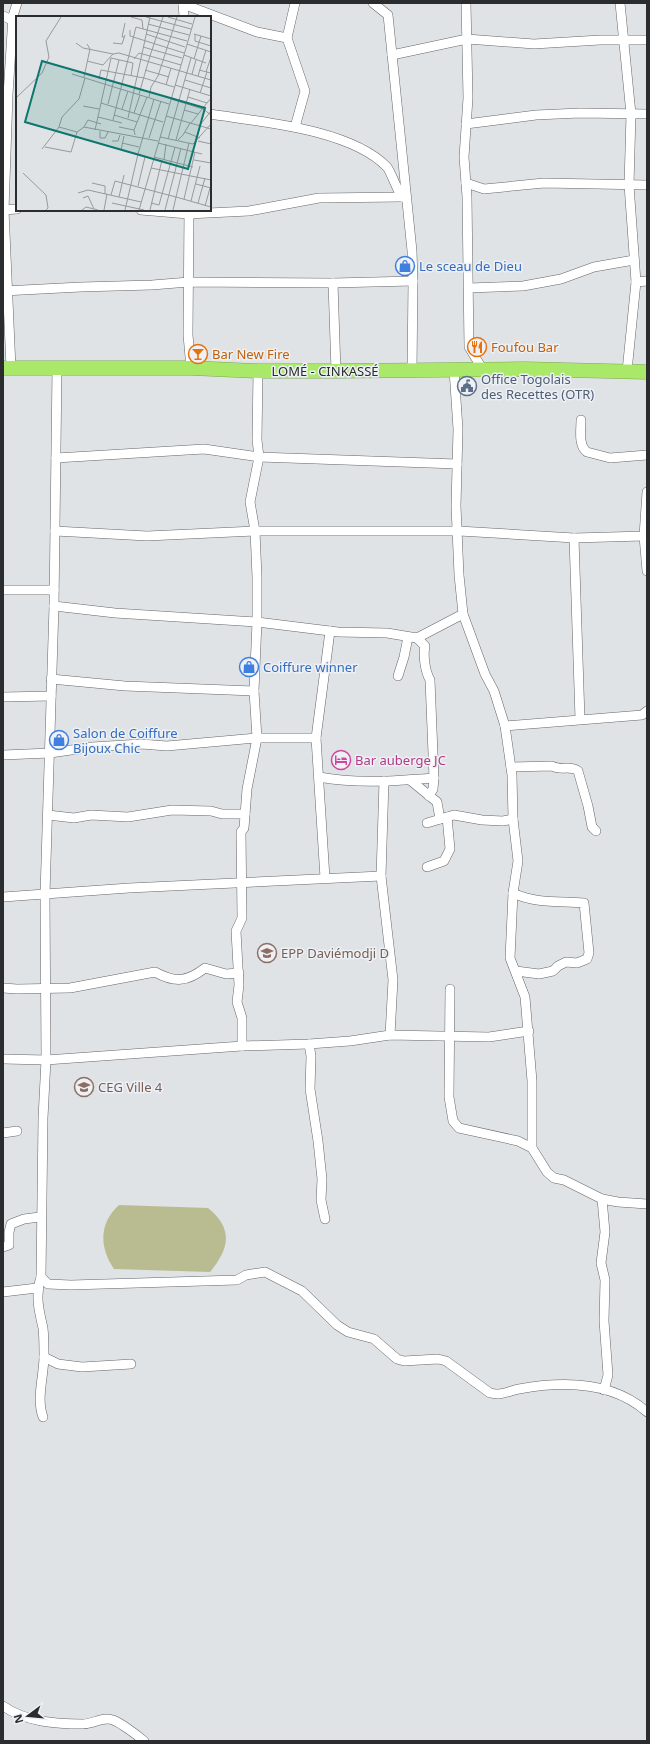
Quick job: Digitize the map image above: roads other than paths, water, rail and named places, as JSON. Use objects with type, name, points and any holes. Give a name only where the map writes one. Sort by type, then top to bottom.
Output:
[{"type":"highway","name":"LOMÉ - CINKASSÉ","points":[[7,368],[191,368],[258,371],[524,369],[647,372]]},
{"type":"street","points":[[7,368],[4,210],[8,95],[18,3]]},
{"type":"street","points":[[295,3],[287,38],[305,91],[295,127]]},
{"type":"street","points":[[373,3],[388,15],[413,281],[412,371]]},
{"type":"street","points":[[466,3],[468,98],[464,157],[469,288],[469,347],[483,370]]},
{"type":"street","points":[[620,3],[625,40],[631,114],[630,185],[636,282],[627,371]]},
{"type":"street","points":[[184,16],[183,4],[257,32],[287,38]]},
{"type":"street","points":[[3,16],[15,21]]},
{"type":"street","points":[[392,56],[467,39],[534,44],[647,40]]},
{"type":"street","points":[[466,124],[536,115],[580,113],[647,114]]},
{"type":"street","points":[[211,114],[295,127],[330,136],[374,155],[388,169],[396,187],[404,197]]},
{"type":"street","points":[[466,183],[484,189],[544,183],[647,185]]},
{"type":"street","points":[[164,211],[249,211],[319,198],[404,197]]},
{"type":"street","points":[[4,210],[16,209]]},
{"type":"street","points":[[188,212],[188,335],[191,368]]},
{"type":"street","points":[[469,288],[523,286],[561,279],[594,267],[634,260]]},
{"type":"street","points":[[5,291],[189,282],[333,283],[413,281]]},
{"type":"street","points":[[636,282],[647,281]]},
{"type":"street","points":[[333,283],[336,371]]},
{"type":"street","points":[[43,1417],[40,1407],[44,1358],[43,1329],[39,1315],[37,1288],[41,1277],[40,1217],[43,1191],[43,1118],[46,1060],[46,894],[54,606],[57,369]]},
{"type":"street","points":[[454,370],[458,429],[457,531],[463,614],[485,674],[494,692],[504,726],[511,767],[518,861],[513,893],[510,958],[525,997],[532,1081],[532,1148]]},
{"type":"street","points":[[242,1046],[242,1018],[237,1002],[239,973],[236,931],[242,918],[241,832],[244,828],[247,789],[257,738],[254,691],[257,622],[255,531],[250,502],[259,457],[257,440],[258,371]]},
{"type":"street","points":[[581,420],[581,441],[584,450],[587,452],[610,458],[647,455]]},
{"type":"street","points":[[56,458],[204,449],[259,457],[457,464]]},
{"type":"street","points":[[647,492],[645,536],[647,571]]},
{"type":"street","points":[[55,531],[146,536],[255,531],[457,531],[574,538],[645,536]]},
{"type":"street","points":[[574,538],[580,719]]},
{"type":"street","points":[[3,590],[54,590]]},
{"type":"street","points":[[54,606],[115,613],[257,622],[330,631],[387,633],[412,638],[425,646],[426,673],[430,680],[434,778],[433,789],[429,796]]},
{"type":"street","points":[[398,676],[412,638],[463,614]]},
{"type":"street","points":[[324,878],[316,738],[330,631]]},
{"type":"street","points":[[51,679],[125,686],[254,691]]},
{"type":"street","points":[[3,697],[51,696]]},
{"type":"street","points":[[504,726],[642,715],[647,711]]},
{"type":"street","points":[[3,755],[50,753],[92,747],[141,744],[167,746],[257,738],[316,738]]},
{"type":"street","points":[[511,767],[552,766],[556,768],[575,768],[578,771],[588,806],[592,827],[596,831]]},
{"type":"street","points":[[319,777],[342,781],[384,781],[434,778]]},
{"type":"street","points":[[410,780],[437,802],[444,818],[450,849],[444,861],[427,867]]},
{"type":"street","points":[[384,781],[381,876],[393,980],[390,1035]]},
{"type":"street","points":[[48,816],[74,818],[91,815],[128,817],[172,810],[211,810],[222,814],[245,814]]},
{"type":"street","points":[[427,823],[454,815],[482,820],[503,821],[514,819]]},
{"type":"street","points":[[3,897],[242,882],[381,876]]},
{"type":"street","points":[[513,893],[526,899],[542,902],[584,903],[589,953],[587,959],[577,963],[566,962],[558,966],[553,971],[538,974],[516,971]]},
{"type":"street","points":[[3,988],[70,988],[155,972],[175,981],[194,976],[204,968],[226,974],[239,973]]},
{"type":"street","points":[[450,989],[451,1036],[449,1097],[453,1121],[459,1128],[518,1141],[532,1148],[547,1172],[554,1178],[564,1180],[602,1199],[618,1202],[647,1204]]},
{"type":"street","points":[[3,1059],[46,1060],[242,1046],[309,1044],[350,1041],[390,1035],[489,1037],[528,1031]]},
{"type":"street","points":[[309,1044],[311,1056],[310,1089],[318,1141],[322,1179],[321,1200],[325,1219]]},
{"type":"street","points":[[3,1133],[17,1131]]},
{"type":"street","points":[[602,1199],[605,1232],[601,1263],[605,1280],[604,1321],[608,1375],[604,1390]]},
{"type":"street","points":[[3,1247],[10,1245],[9,1232],[11,1224],[24,1219],[40,1217]]},
{"type":"street","points":[[41,1277],[48,1284],[71,1285],[237,1280],[246,1275],[265,1272],[302,1291],[337,1325],[348,1332],[374,1339],[397,1359],[404,1361],[438,1359],[446,1361],[490,1393],[496,1395],[505,1394],[518,1389],[584,1384],[633,1400],[647,1412]]},
{"type":"street","points":[[3,1292],[37,1288]]},
{"type":"street","points":[[44,1358],[58,1364],[82,1367],[131,1364]]},
{"type":"street","points":[[3,1706],[15,1714],[53,1724],[84,1724],[101,1720],[113,1720],[144,1741]]},
{"type":"place","name":"Le sceau de Dieu","points":[[405,266]]},
{"type":"place","name":"Foufou Bar","points":[[477,347]]},
{"type":"place","name":"Bar New Fire","points":[[198,354]]},
{"type":"place","name":"Office Togolais des Recettes (OTR)","points":[[467,386]]},
{"type":"place","name":"Coiffure winner","points":[[249,667]]},
{"type":"place","name":"Salon de Coiffure Bijoux Chic","points":[[59,740]]},
{"type":"place","name":"Bar auberge JC","points":[[341,760]]},
{"type":"place","name":"EPP Daviémodji D","points":[[267,953]]},
{"type":"place","name":"CEG Ville 4","points":[[84,1087]]}]
